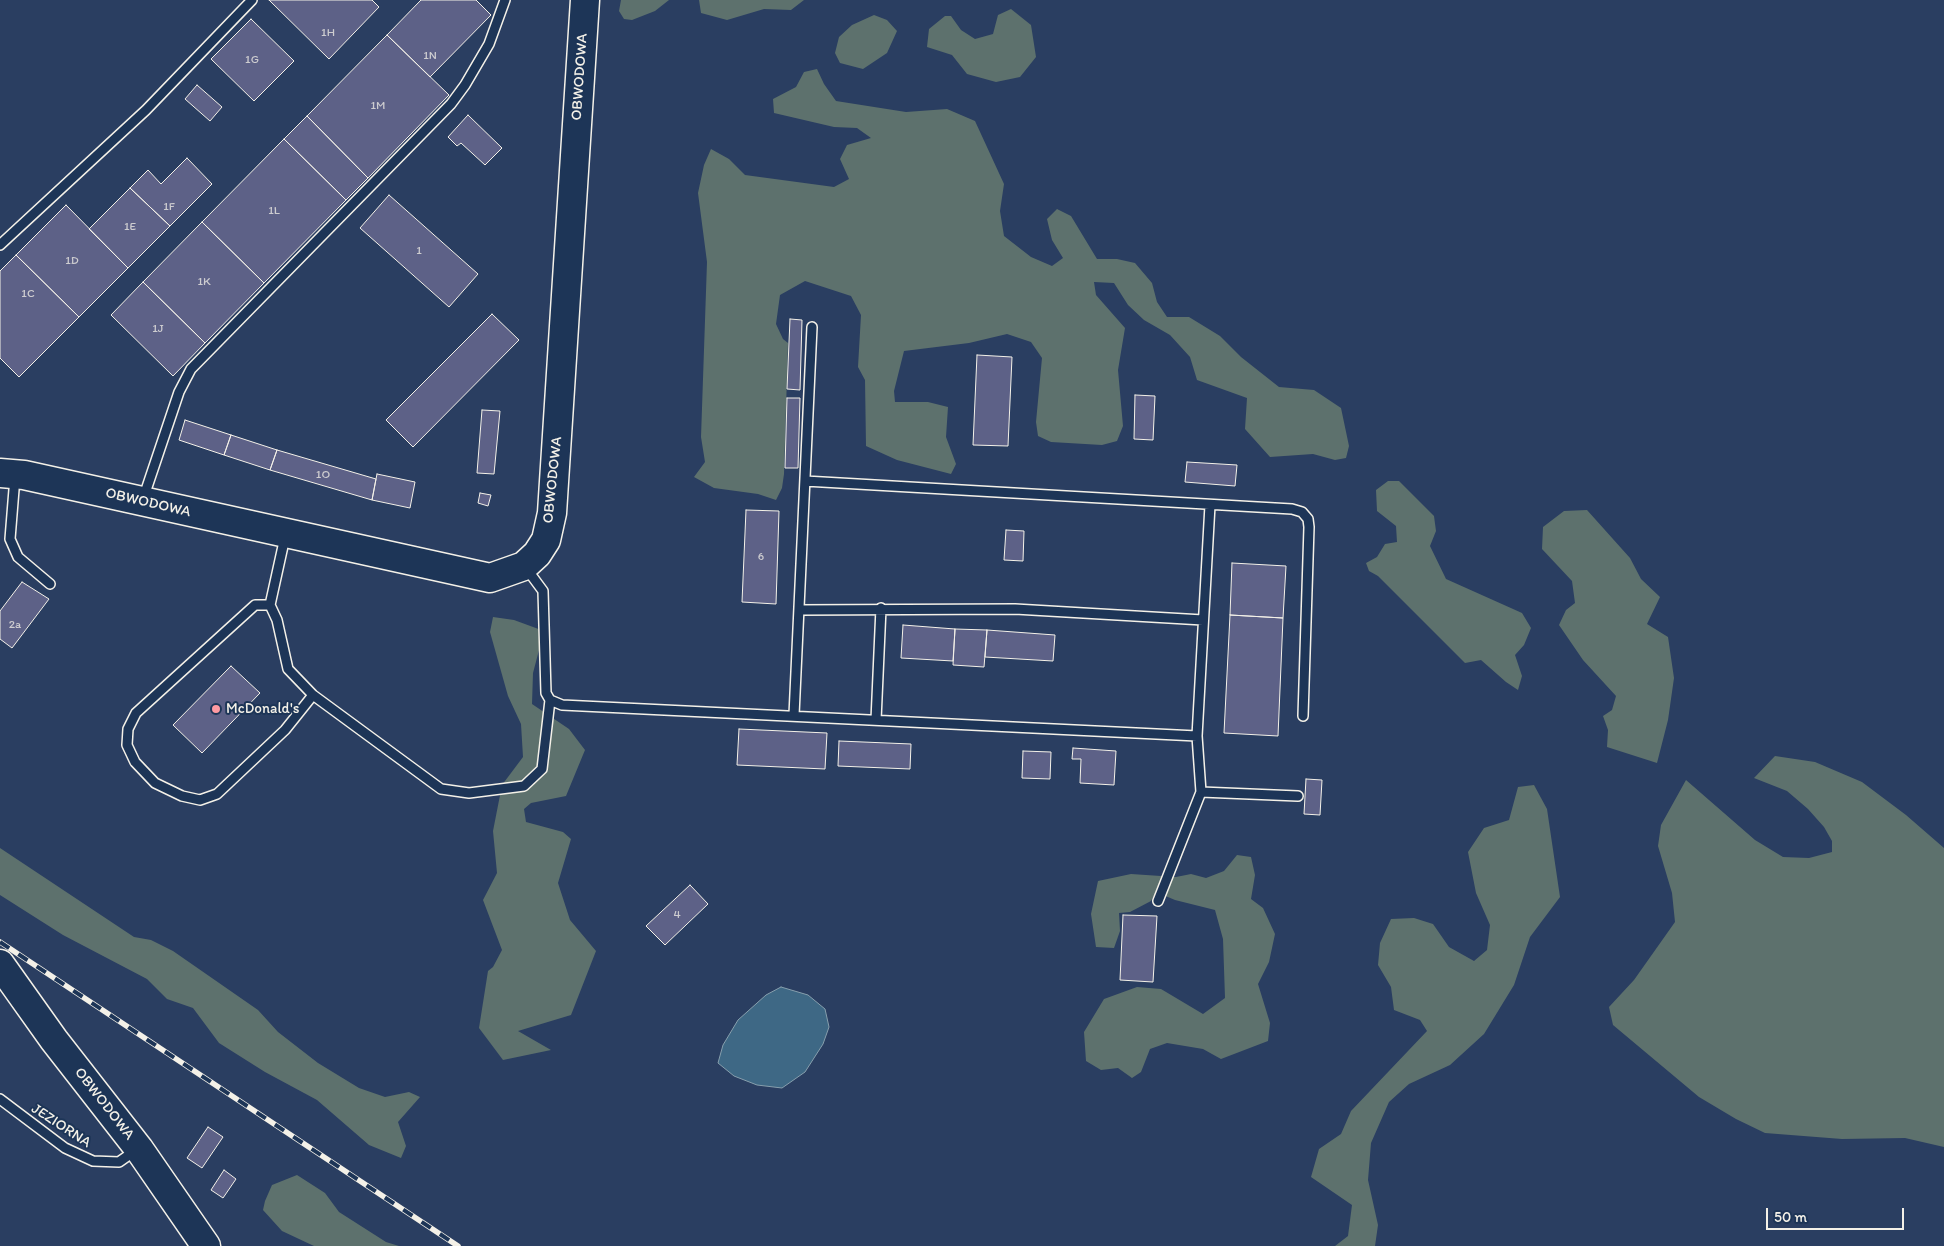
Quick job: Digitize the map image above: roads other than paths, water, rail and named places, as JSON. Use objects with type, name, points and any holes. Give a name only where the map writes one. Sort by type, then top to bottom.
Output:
[{"type":"main road","name":"OBWODOWA","points":[[7,474],[490,578],[524,566],[537,554],[546,540],[552,513],[585,0]]},
{"type":"main road","name":"OBWODOWA","points":[[0,964],[54,1040],[139,1149],[206,1246]]},
{"type":"lane","points":[[0,245],[146,110],[252,0]]},
{"type":"lane","points":[[142,502],[179,392],[191,369],[451,104],[465,85],[489,44],[505,0]]},
{"type":"lane","points":[[794,715],[812,327]]},
{"type":"lane","points":[[7,474],[10,539],[18,557],[50,584]]},
{"type":"lane","points":[[805,481],[1292,509],[1302,512],[1308,518],[1304,716]]},
{"type":"lane","points":[[1158,901],[1201,792],[1197,736],[1210,505]]},
{"type":"lane","points":[[286,534],[270,605],[277,620],[288,669],[313,695],[441,789],[469,793],[524,786],[542,770],[550,700],[546,693],[544,663],[544,592],[524,566]]},
{"type":"lane","points":[[270,605],[255,605],[136,713],[128,728],[127,745],[135,762],[155,783],[182,796],[200,800],[217,794],[285,730],[313,695]]},
{"type":"lane","points":[[799,610],[881,608],[1015,609],[1203,620]]},
{"type":"lane","points":[[876,720],[881,608]]},
{"type":"lane","points":[[550,700],[575,706],[794,715],[1197,736]]},
{"type":"lane","points":[[1201,792],[1298,796]]},
{"type":"lane","name":"JEZIORNA","points":[[0,1099],[65,1148],[93,1162],[119,1162],[139,1149]]},
{"type":"water","points":[[781,987],[808,995],[825,1009],[829,1027],[823,1044],[805,1072],[782,1088],[757,1085],[734,1076],[718,1063],[723,1045],[738,1020],[766,995]]},
{"type":"railway","points":[[0,942],[458,1246]]},
{"type":"place","name":"McDonald's","points":[[216,709]]}]
